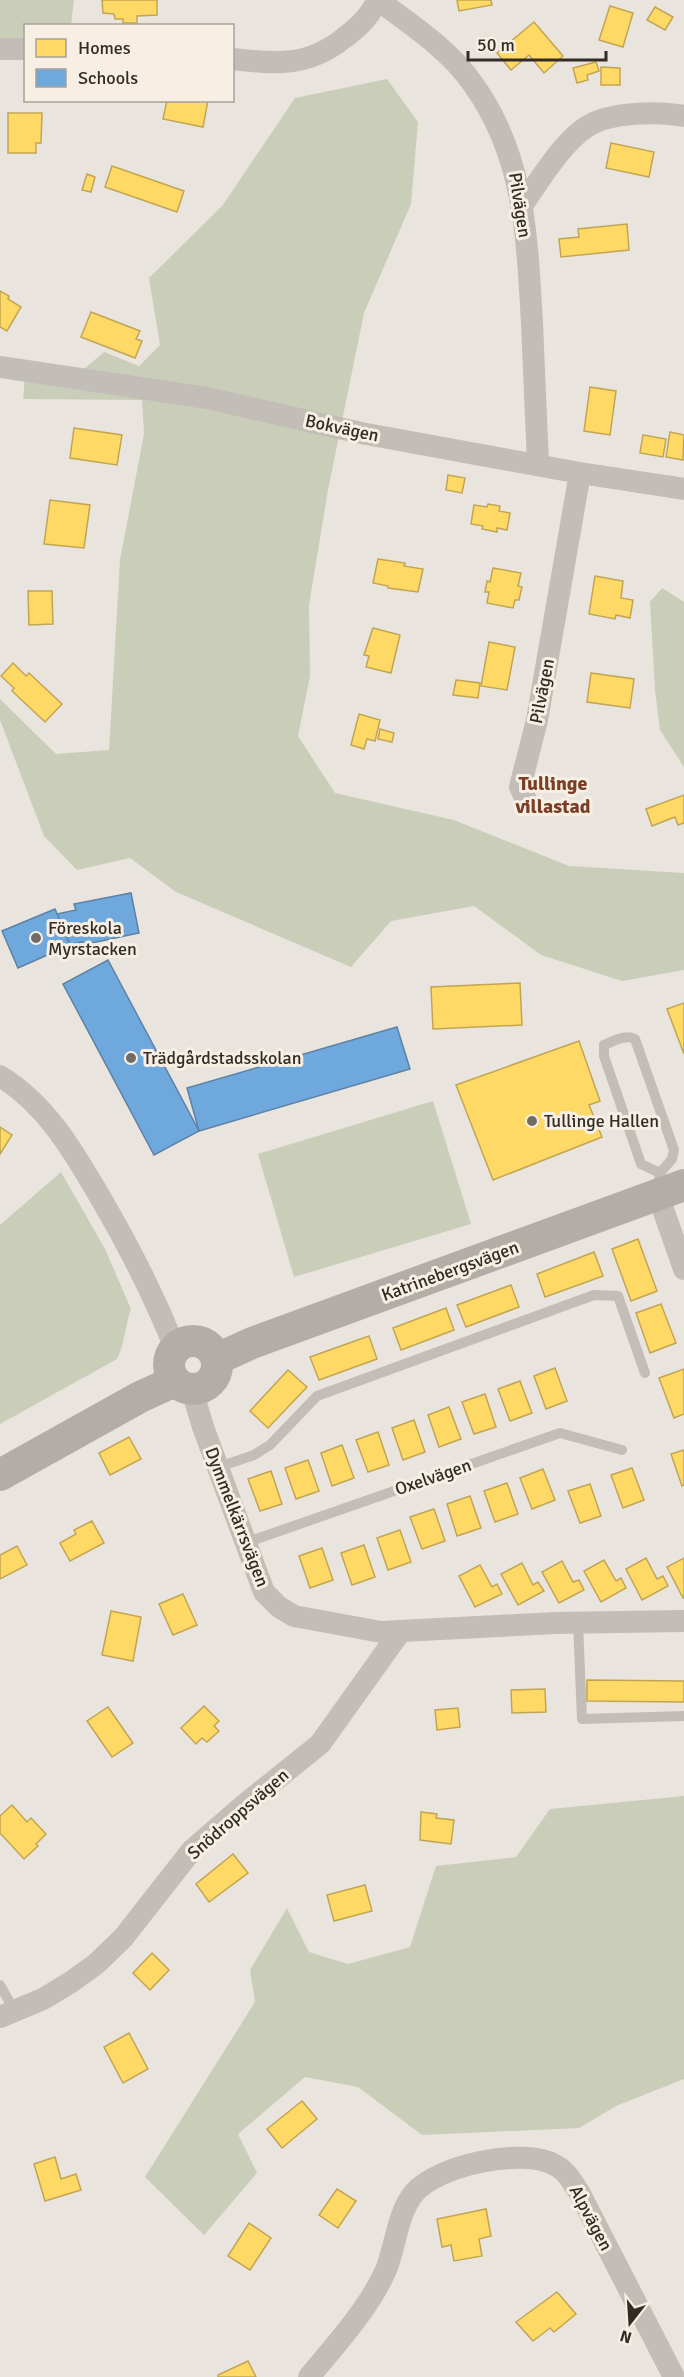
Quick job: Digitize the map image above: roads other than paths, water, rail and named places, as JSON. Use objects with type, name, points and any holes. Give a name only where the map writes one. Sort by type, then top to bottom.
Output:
[{"type":"street","points":[[234,59],[282,63],[314,57],[328,51],[366,21],[378,0]]},
{"type":"street","name":"Pilvägen","points":[[378,0],[440,48],[472,82],[489,107],[514,165],[523,204],[538,464]]},
{"type":"street","points":[[0,49],[24,49]]},
{"type":"street","points":[[523,204],[570,142],[589,125],[621,116],[644,114],[684,116]]},
{"type":"street","name":"Bokvägen","points":[[0,369],[207,398],[361,433],[580,473],[684,489]]},
{"type":"street","name":"Pilvägen","points":[[526,800],[520,787],[537,720],[580,473]]},
{"type":"street","points":[[0,1076],[21,1089],[46,1115],[71,1147],[122,1235],[160,1310],[175,1348]]},
{"type":"street","points":[[667,1184],[684,1269]]},
{"type":"street","name":"Katrinebergsvägen","points":[[217,1359],[252,1343],[667,1184]]},
{"type":"street","points":[[0,1475],[140,1397],[184,1385],[203,1388],[214,1378],[218,1366],[210,1347],[199,1341],[187,1341],[175,1348],[169,1365],[184,1385]]},
{"type":"street","name":"Dymmelkärrsvägen","points":[[184,1385],[219,1467],[264,1592],[279,1607],[294,1616],[391,1632]]},
{"type":"street","points":[[391,1632],[578,1623],[684,1621]]},
{"type":"street","name":"Snödroppsvägen","points":[[7,2014],[71,1982],[96,1964],[123,1938],[192,1850],[320,1744],[391,1632]]},
{"type":"street","name":"Alpvägen","points":[[309,2377],[368,2302],[386,2270],[405,2208],[414,2193],[439,2176],[465,2167],[508,2157],[527,2157],[544,2160],[567,2174],[579,2192],[674,2377]]},
{"type":"lane","points":[[630,1036],[635,1039],[675,1150],[667,1184],[641,1164],[604,1056],[604,1045],[623,1037],[630,1036]]},
{"type":"lane","points":[[219,1467],[254,1455],[270,1445],[317,1396],[530,1316],[594,1295],[618,1296],[645,1373]]},
{"type":"lane","name":"Oxelvägen","points":[[245,1543],[560,1433],[622,1450]]},
{"type":"lane","points":[[578,1623],[582,1719],[684,1716]]},
{"type":"lane","points":[[0,1985],[7,2014]]},
{"type":"place","name":"Föreskola Myrstacken","points":[[36,938]]},
{"type":"place","name":"Trädgårdstadsskolan","points":[[131,1058]]},
{"type":"place","name":"Tullinge Hallen","points":[[532,1121]]},
{"type":"district","name":"Tullinge villastad","points":[[553,794]]}]
